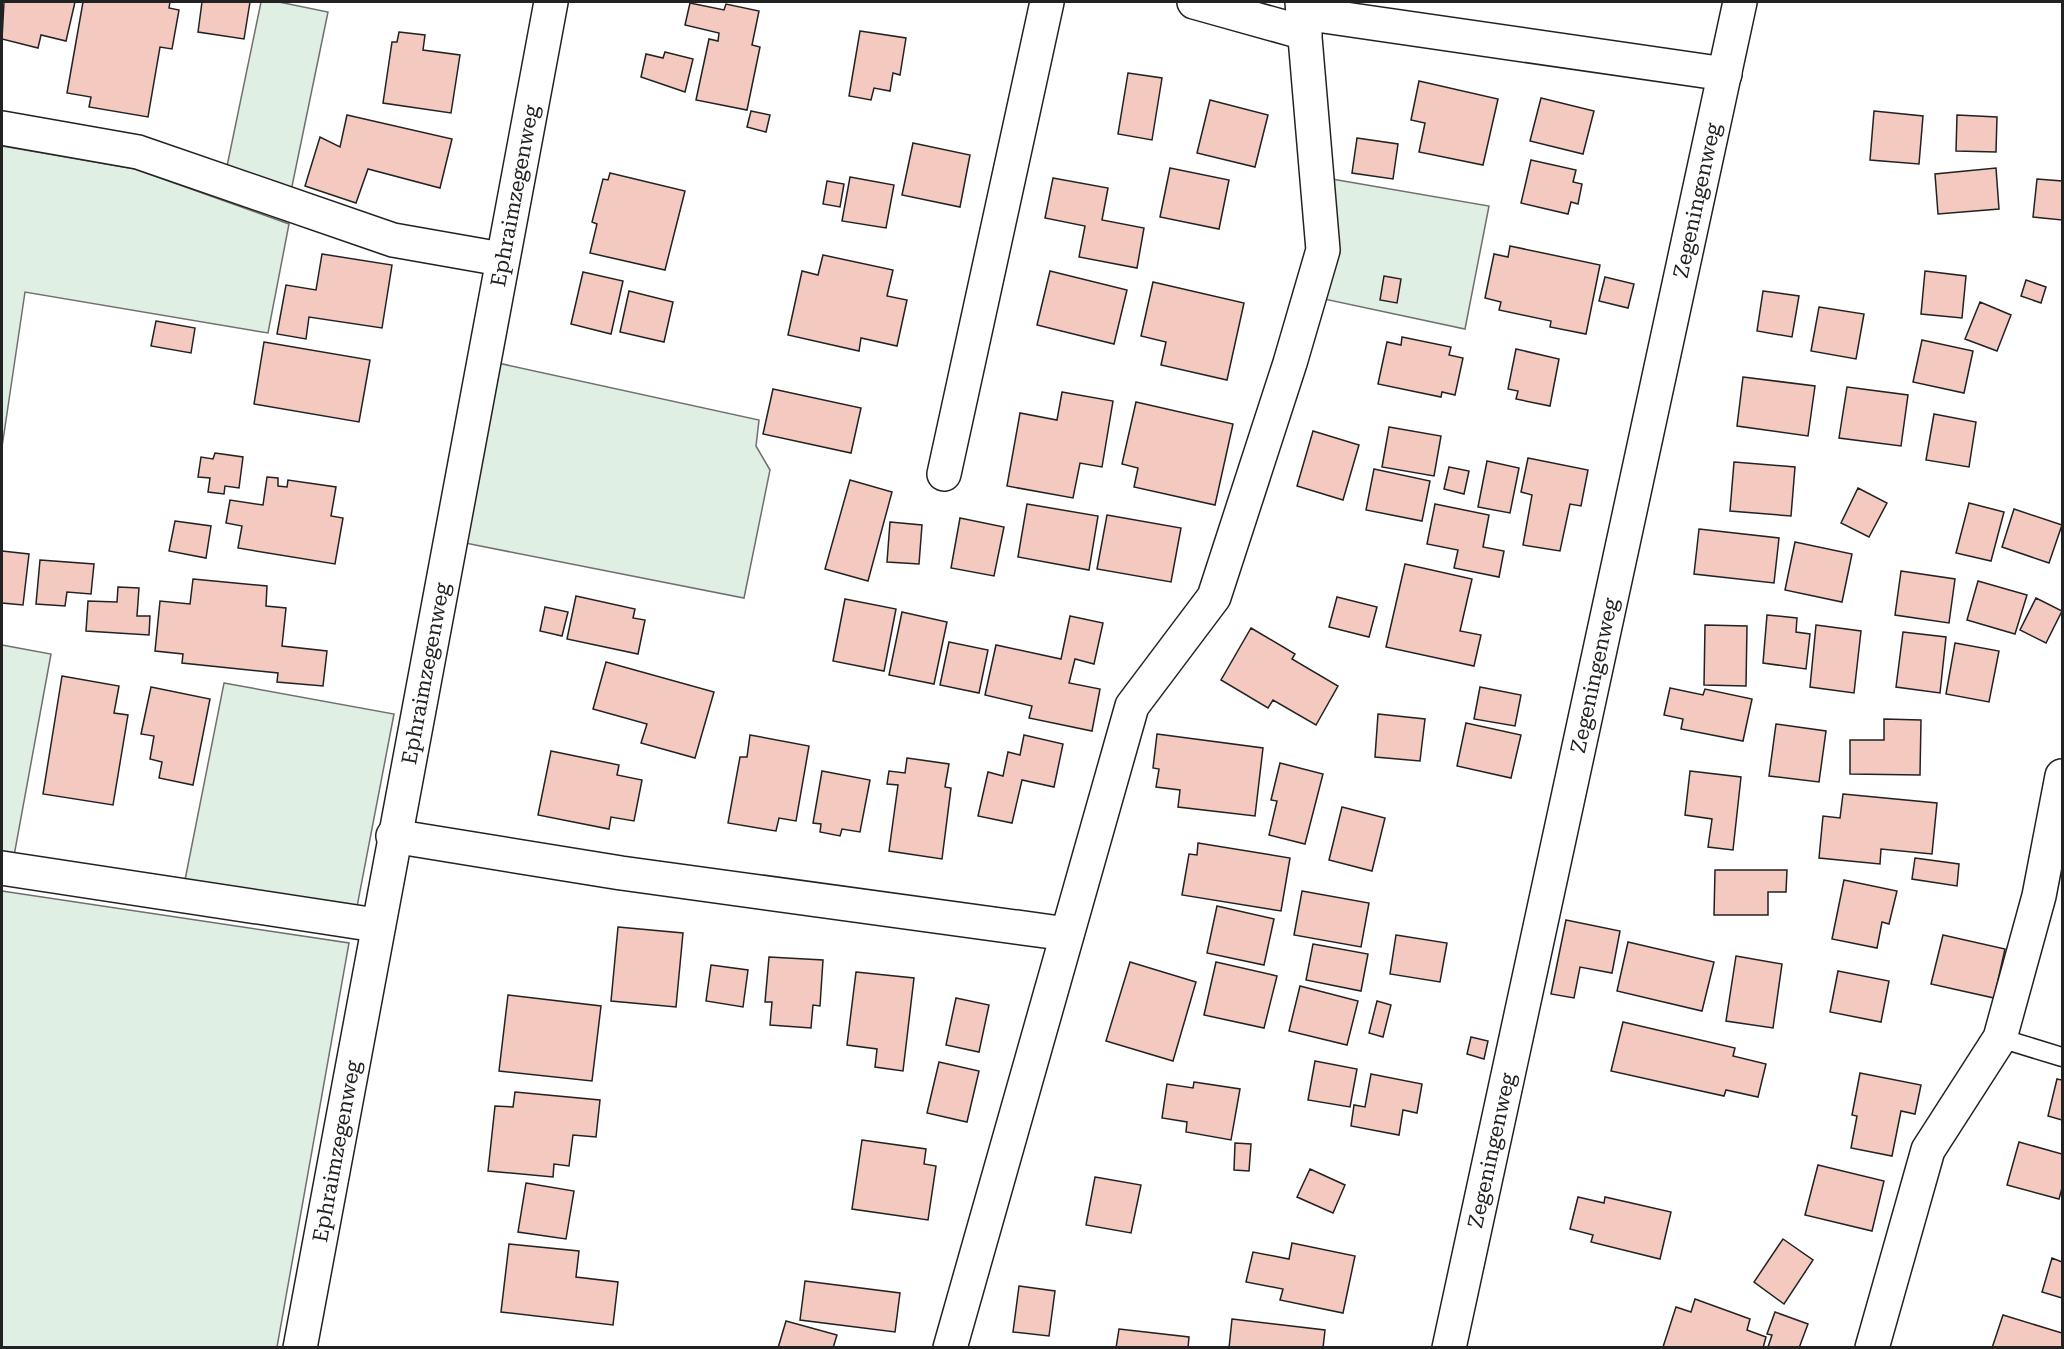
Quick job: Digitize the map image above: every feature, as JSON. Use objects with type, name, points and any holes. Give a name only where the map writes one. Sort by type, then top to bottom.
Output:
[{"type":"street","name":"Ephraimzegenweg","points":[[300,1347],[349,1091],[376,925],[551,2]]},
{"type":"street","points":[[944,474],[1047,2]]},
{"type":"street","points":[[1194,2],[1725,74]]},
{"type":"street","name":"Zegeningenweg","points":[[1449,1347],[1740,2]]},
{"type":"street","points":[[950,1347],[1132,706],[1214,597],[1290,363],[1323,250],[1304,16]]},
{"type":"street","points":[[2,128],[138,152],[393,240],[501,259]]},
{"type":"street","points":[[1872,1347],[1928,1150],[2000,1038],[2039,896],[2062,776]]},
{"type":"street","points":[[393,836],[621,873],[1067,934]]},
{"type":"street","points":[[2,868],[376,925]]},
{"type":"lane","points":[[2000,1038],[2062,1057]]},
{"type":"green space","points":[[261,2],[279,2],[328,12],[290,196],[226,171]]},
{"type":"green space","points":[[2,146],[135,169],[289,224],[268,333],[25,292],[2,447]]},
{"type":"green space","points":[[1326,178],[1489,206],[1465,329],[1324,299]]},
{"type":"green space","points":[[498,363],[759,420],[756,446],[770,470],[744,598],[465,543]]},
{"type":"green space","points":[[2,645],[51,654],[14,856],[2,854]]},
{"type":"green space","points":[[224,683],[394,714],[356,912],[185,880]]},
{"type":"green space","points":[[2,891],[349,943],[277,1347],[2,1347]]},
{"type":"building","points":[[4,2],[75,2],[66,41],[41,35],[38,48],[2,39]]},
{"type":"building","points":[[83,2],[170,2],[169,8],[179,10],[172,49],[160,47],[148,117],[89,107],[91,97],[67,93]]},
{"type":"building","points":[[202,2],[250,2],[244,39],[198,32]]},
{"type":"building","points":[[690,3],[724,10],[726,4],[759,11],[752,45],[760,47],[747,110],[696,100],[709,39],[718,41],[719,33],[685,25]]},
{"type":"building","points":[[860,31],[906,38],[900,75],[893,73],[890,91],[874,88],[871,100],[849,96]]},
{"type":"building","points":[[399,32],[425,35],[423,50],[460,55],[451,113],[383,103],[392,42],[397,42]]},
{"type":"building","points":[[665,52],[693,59],[685,92],[641,77],[646,54],[663,58]]},
{"type":"building","points":[[1128,73],[1162,78],[1152,140],[1118,134]]},
{"type":"building","points":[[1419,81],[1498,99],[1483,165],[1419,152],[1425,123],[1411,120]]},
{"type":"building","points":[[1541,98],[1594,111],[1583,154],[1530,141]]},
{"type":"building","points":[[1210,100],[1268,115],[1255,167],[1197,153]]},
{"type":"building","points":[[751,111],[770,115],[766,132],[747,127]]},
{"type":"building","points":[[1874,111],[1923,116],[1919,164],[1870,160]]},
{"type":"building","points":[[347,115],[452,139],[440,188],[368,169],[356,203],[305,186],[320,137],[340,147]]},
{"type":"building","points":[[1957,115],[1997,117],[1996,152],[1956,151]]},
{"type":"building","points":[[1357,138],[1398,144],[1393,179],[1352,173]]},
{"type":"building","points":[[913,143],[970,155],[960,207],[902,195]]},
{"type":"building","points":[[1531,160],[1576,170],[1573,182],[1582,184],[1578,204],[1571,202],[1568,214],[1521,203]]},
{"type":"building","points":[[1170,168],[1229,180],[1219,229],[1160,217]]},
{"type":"building","points":[[1996,168],[1999,209],[1938,214],[1935,174]]},
{"type":"building","points":[[610,173],[685,191],[665,270],[590,253],[597,224],[592,222],[603,179],[608,180]]},
{"type":"building","points":[[850,177],[894,185],[886,228],[842,221]]},
{"type":"building","points":[[1053,178],[1108,188],[1102,220],[1144,228],[1137,268],[1079,257],[1085,226],[1045,218]]},
{"type":"building","points":[[2037,179],[2062,181],[2062,220],[2033,217]]},
{"type":"building","points":[[827,181],[844,184],[840,207],[823,204]]},
{"type":"building","points":[[1510,246],[1600,265],[1586,334],[1550,327],[1551,321],[1499,310],[1501,302],[1485,298],[1494,254],[1508,257]]},
{"type":"building","points":[[322,254],[392,265],[382,328],[309,317],[306,339],[277,334],[286,285],[316,290]]},
{"type":"building","points":[[823,255],[893,270],[887,296],[907,300],[897,346],[861,338],[859,351],[788,335],[802,271],[818,275]]},
{"type":"building","points":[[1050,271],[1127,290],[1114,344],[1037,325]]},
{"type":"building","points":[[1925,271],[1966,276],[1962,318],[1921,314]]},
{"type":"building","points":[[583,272],[623,281],[611,334],[571,324]]},
{"type":"building","points":[[1384,276],[1401,279],[1397,303],[1380,300]]},
{"type":"building","points":[[1605,277],[1634,284],[1628,308],[1599,301]]},
{"type":"building","points":[[2026,280],[2046,287],[2041,303],[2021,296]]},
{"type":"building","points":[[1153,282],[1244,303],[1227,380],[1161,365],[1166,342],[1141,336]]},
{"type":"building","points":[[629,291],[673,302],[664,342],[620,332]]},
{"type":"building","points":[[1763,291],[1799,296],[1792,337],[1757,331]]},
{"type":"building","points":[[1980,302],[2011,315],[1997,351],[1965,339]]},
{"type":"building","points":[[1819,307],[1864,314],[1856,359],[1811,351]]},
{"type":"building","points":[[156,321],[195,328],[191,353],[151,346]]},
{"type":"building","points":[[1402,337],[1451,347],[1449,355],[1463,358],[1455,395],[1442,392],[1441,397],[1378,384],[1387,342],[1401,345]]},
{"type":"building","points":[[1922,340],[1973,351],[1964,393],[1913,382]]},
{"type":"building","points":[[264,342],[370,360],[359,422],[254,404]]},
{"type":"building","points":[[1516,349],[1559,359],[1550,406],[1516,399],[1518,391],[1508,389]]},
{"type":"building","points":[[1743,377],[1815,386],[1808,436],[1737,426]]},
{"type":"building","points":[[1847,387],[1908,395],[1901,446],[1839,438]]},
{"type":"building","points":[[773,389],[861,408],[851,453],[763,434]]},
{"type":"building","points":[[1062,392],[1113,401],[1102,467],[1080,463],[1073,498],[1007,486],[1020,413],[1057,420]]},
{"type":"building","points":[[1136,402],[1233,424],[1215,505],[1134,487],[1138,468],[1122,464]]},
{"type":"building","points":[[1934,414],[1976,422],[1969,467],[1926,460]]},
{"type":"building","points":[[1389,427],[1441,436],[1434,476],[1382,467]]},
{"type":"building","points":[[1313,431],[1359,445],[1343,500],[1297,486]]},
{"type":"building","points":[[215,453],[243,457],[239,488],[225,486],[224,494],[208,492],[210,478],[198,477],[201,457],[213,459]]},
{"type":"building","points":[[1528,458],[1588,470],[1581,506],[1570,504],[1560,551],[1523,545],[1532,495],[1521,492]]},
{"type":"building","points":[[1487,461],[1519,468],[1510,513],[1478,507]]},
{"type":"building","points":[[1734,462],[1795,467],[1791,516],[1730,511]]},
{"type":"building","points":[[1449,467],[1469,471],[1464,494],[1444,489]]},
{"type":"building","points":[[1374,469],[1430,481],[1422,521],[1366,510]]},
{"type":"building","points":[[267,477],[278,478],[278,486],[287,487],[288,480],[336,487],[331,516],[343,518],[335,564],[238,548],[242,526],[226,523],[230,500],[263,505]]},
{"type":"building","points":[[850,480],[892,492],[868,581],[825,569]]},
{"type":"building","points":[[1858,488],[1887,503],[1869,537],[1841,523]]},
{"type":"building","points":[[1969,503],[2004,512],[1991,561],[1956,553]]},
{"type":"building","points":[[1027,504],[1098,516],[1089,570],[1018,557]]},
{"type":"building","points":[[1435,504],[1489,515],[1483,547],[1504,551],[1499,577],[1454,568],[1458,550],[1427,544]]},
{"type":"building","points":[[2014,509],[2062,525],[2049,563],[2002,547]]},
{"type":"building","points":[[1107,515],[1181,528],[1171,582],[1097,569]]},
{"type":"building","points":[[960,518],[1004,527],[994,576],[951,568]]},
{"type":"building","points":[[175,521],[211,526],[206,558],[169,551]]},
{"type":"building","points":[[890,522],[922,525],[919,564],[887,562]]},
{"type":"building","points":[[1699,529],[1779,538],[1774,583],[1694,574]]},
{"type":"building","points":[[1795,542],[1852,554],[1842,602],[1785,590]]},
{"type":"building","points":[[2,551],[29,554],[23,605],[2,603]]},
{"type":"building","points":[[40,560],[94,564],[91,594],[67,592],[65,606],[36,604]]},
{"type":"building","points":[[1405,564],[1472,579],[1460,631],[1481,635],[1474,666],[1386,647]]},
{"type":"building","points":[[1901,571],[1955,579],[1949,623],[1895,615]]},
{"type":"building","points":[[193,579],[267,586],[266,606],[286,608],[282,646],[327,651],[323,686],[277,682],[278,673],[182,663],[183,654],[155,651],[160,601],[190,604]]},
{"type":"building","points":[[1978,581],[2027,595],[2015,634],[1967,620]]},
{"type":"building","points":[[118,587],[139,588],[137,616],[150,616],[149,635],[86,631],[88,601],[117,602]]},
{"type":"building","points":[[576,596],[635,609],[633,618],[645,620],[638,654],[567,639]]},
{"type":"building","points":[[1337,597],[1377,607],[1369,637],[1329,627]]},
{"type":"building","points":[[2036,598],[2062,611],[2046,643],[2020,630]]},
{"type":"building","points":[[845,599],[896,609],[884,671],[833,661]]},
{"type":"building","points":[[545,607],[568,612],[562,636],[540,631]]},
{"type":"building","points":[[902,612],[947,622],[934,684],[889,675]]},
{"type":"building","points":[[1767,615],[1797,618],[1796,632],[1810,634],[1806,669],[1763,663]]},
{"type":"building","points":[[1070,616],[1103,623],[1094,664],[1075,659],[1069,683],[1100,689],[1092,731],[1029,718],[1032,706],[985,695],[996,645],[1061,659]]},
{"type":"building","points":[[1705,625],[1747,626],[1746,686],[1704,685]]},
{"type":"building","points":[[1816,625],[1861,631],[1854,693],[1810,687]]},
{"type":"building","points":[[1251,628],[1295,654],[1292,659],[1338,686],[1316,725],[1273,700],[1268,708],[1221,680]]},
{"type":"building","points":[[1903,632],[1946,637],[1940,693],[1896,687]]},
{"type":"building","points":[[949,642],[988,650],[979,693],[940,685]]},
{"type":"building","points":[[1955,643],[1999,651],[1989,702],[1946,694]]},
{"type":"building","points":[[606,662],[714,692],[695,758],[641,743],[647,724],[593,709]]},
{"type":"building","points":[[62,676],[119,686],[114,713],[128,715],[113,805],[43,794]]},
{"type":"building","points":[[151,687],[210,699],[193,785],[159,778],[162,762],[150,759],[154,736],[141,734]]},
{"type":"building","points":[[1480,687],[1521,695],[1515,726],[1474,719]]},
{"type":"building","points":[[1670,688],[1703,695],[1705,689],[1752,699],[1743,741],[1681,729],[1683,719],[1664,715]]},
{"type":"building","points":[[1378,714],[1425,719],[1420,761],[1375,757]]},
{"type":"building","points":[[1884,719],[1921,720],[1920,775],[1850,774],[1850,740],[1884,740]]},
{"type":"building","points":[[1466,723],[1521,735],[1511,778],[1457,766]]},
{"type":"building","points":[[1776,724],[1826,731],[1819,782],[1769,776]]},
{"type":"building","points":[[1157,734],[1263,748],[1255,816],[1178,807],[1180,790],[1156,787],[1159,769],[1153,768]]},
{"type":"building","points":[[750,735],[809,746],[796,821],[779,818],[776,831],[728,823],[740,757],[747,757]]},
{"type":"building","points":[[1024,735],[1063,744],[1054,787],[1022,780],[1012,823],[978,816],[988,772],[1003,776],[1008,752],[1020,755]]},
{"type":"building","points":[[551,751],[619,765],[617,775],[642,780],[634,821],[611,817],[609,829],[538,815]]},
{"type":"building","points":[[907,758],[949,764],[945,787],[951,788],[942,859],[889,851],[898,785],[887,784],[889,771],[905,773]]},
{"type":"building","points":[[1280,763],[1323,774],[1305,844],[1269,835],[1277,801],[1271,800]]},
{"type":"building","points":[[822,771],[870,780],[860,832],[842,829],[840,836],[820,832],[821,824],[813,823]]},
{"type":"building","points":[[1690,771],[1741,777],[1733,850],[1708,847],[1712,819],[1685,815]]},
{"type":"building","points":[[1843,794],[1937,803],[1932,854],[1881,849],[1880,864],[1819,858],[1823,816],[1840,818]]},
{"type":"building","points":[[1342,807],[1385,818],[1372,871],[1329,860]]},
{"type":"building","points":[[1198,843],[1290,858],[1281,911],[1182,895],[1189,854],[1197,855]]},
{"type":"building","points":[[1915,858],[1959,864],[1957,886],[1912,879]]},
{"type":"building","points":[[1715,870],[1787,870],[1786,892],[1768,892],[1768,915],[1714,915]]},
{"type":"building","points":[[1844,880],[1897,891],[1889,924],[1882,922],[1877,948],[1832,939]]},
{"type":"building","points":[[1302,891],[1369,903],[1361,947],[1294,935]]},
{"type":"building","points":[[1217,906],[1274,919],[1264,965],[1207,953]]},
{"type":"building","points":[[1566,920],[1620,931],[1612,973],[1580,967],[1574,998],[1551,994]]},
{"type":"building","points":[[618,927],[683,933],[676,1007],[611,1001]]},
{"type":"building","points":[[1396,935],[1447,943],[1440,982],[1390,974]]},
{"type":"building","points":[[1943,935],[2005,949],[1994,998],[1931,984]]},
{"type":"building","points":[[1628,942],[1714,962],[1702,1011],[1617,991]]},
{"type":"building","points":[[1313,944],[1368,954],[1361,991],[1306,980]]},
{"type":"building","points":[[1736,956],[1782,964],[1773,1028],[1726,1021]]},
{"type":"building","points":[[769,957],[823,960],[820,1006],[813,1005],[811,1028],[770,1025],[772,1002],[765,1002]]},
{"type":"building","points":[[1130,962],[1196,982],[1173,1061],[1106,1041]]},
{"type":"building","points":[[1216,962],[1277,976],[1264,1028],[1204,1015]]},
{"type":"building","points":[[711,965],[748,970],[743,1007],[706,1001]]},
{"type":"building","points":[[1838,971],[1889,981],[1881,1022],[1830,1012]]},
{"type":"building","points":[[856,972],[914,978],[903,1071],[875,1067],[877,1049],[847,1045]]},
{"type":"building","points":[[1300,986],[1358,1001],[1347,1045],[1289,1031]]},
{"type":"building","points":[[508,995],[601,1006],[592,1081],[499,1071]]},
{"type":"building","points":[[956,998],[989,1005],[979,1052],[946,1045]]},
{"type":"building","points":[[1377,1001],[1391,1005],[1383,1037],[1369,1033]]},
{"type":"building","points":[[1623,1022],[1735,1048],[1733,1056],[1766,1064],[1758,1097],[1726,1090],[1724,1096],[1611,1071]]},
{"type":"building","points":[[1471,1037],[1488,1041],[1484,1059],[1467,1054]]},
{"type":"building","points":[[1315,1061],[1357,1069],[1350,1107],[1308,1100]]},
{"type":"building","points":[[939,1062],[979,1071],[967,1122],[927,1113]]},
{"type":"building","points":[[1860,1073],[1921,1085],[1915,1114],[1901,1111],[1892,1156],[1851,1148],[1857,1116],[1852,1115]]},
{"type":"building","points":[[1371,1074],[1422,1084],[1417,1113],[1403,1110],[1399,1135],[1351,1126],[1354,1105],[1365,1107]]},
{"type":"building","points":[[2057,1079],[2062,1080],[2062,1120],[2048,1116]]},
{"type":"building","points":[[1194,1082],[1240,1089],[1231,1140],[1186,1132],[1187,1122],[1162,1118],[1167,1084],[1193,1088]]},
{"type":"building","points":[[515,1092],[600,1100],[596,1137],[573,1135],[569,1166],[554,1164],[553,1177],[488,1171],[495,1106],[513,1107]]},
{"type":"building","points":[[862,1140],[926,1149],[924,1164],[936,1166],[928,1220],[852,1209]]},
{"type":"building","points":[[2019,1142],[2062,1154],[2062,1188],[2059,1199],[2007,1185]]},
{"type":"building","points":[[1235,1143],[1251,1144],[1249,1171],[1234,1170]]},
{"type":"building","points":[[1818,1165],[1884,1181],[1872,1231],[1805,1215]]},
{"type":"building","points":[[1310,1169],[1345,1185],[1333,1213],[1297,1197]]},
{"type":"building","points":[[1095,1177],[1141,1185],[1131,1233],[1086,1225]]},
{"type":"building","points":[[526,1183],[574,1191],[566,1239],[518,1232]]},
{"type":"building","points":[[1578,1197],[1604,1203],[1605,1197],[1671,1212],[1660,1259],[1591,1242],[1593,1235],[1570,1229]]},
{"type":"building","points":[[1783,1239],[1813,1260],[1784,1304],[1754,1282]]},
{"type":"building","points":[[1292,1243],[1355,1256],[1343,1313],[1280,1300],[1283,1289],[1246,1282],[1253,1252],[1289,1259]]},
{"type":"building","points":[[509,1244],[579,1251],[576,1277],[618,1282],[613,1325],[501,1312]]},
{"type":"building","points":[[2052,1258],[2062,1262],[2062,1298],[2042,1292]]},
{"type":"building","points":[[805,1281],[900,1293],[895,1332],[800,1320]]},
{"type":"building","points":[[1019,1286],[1055,1291],[1049,1336],[1013,1332]]},
{"type":"building","points":[[1695,1299],[1750,1319],[1747,1330],[1766,1337],[1763,1348],[1663,1347],[1676,1307],[1691,1312]]},
{"type":"building","points":[[1775,1312],[1808,1324],[1799,1348],[1768,1347],[1772,1335],[1767,1334]]},
{"type":"building","points":[[2003,1315],[2062,1333],[2062,1348],[1992,1348]]},
{"type":"building","points":[[1232,1319],[1325,1330],[1323,1348],[1229,1348]]},
{"type":"building","points":[[786,1321],[837,1335],[833,1348],[778,1348]]},
{"type":"building","points":[[1119,1329],[1189,1337],[1188,1348],[1116,1348]]}]
